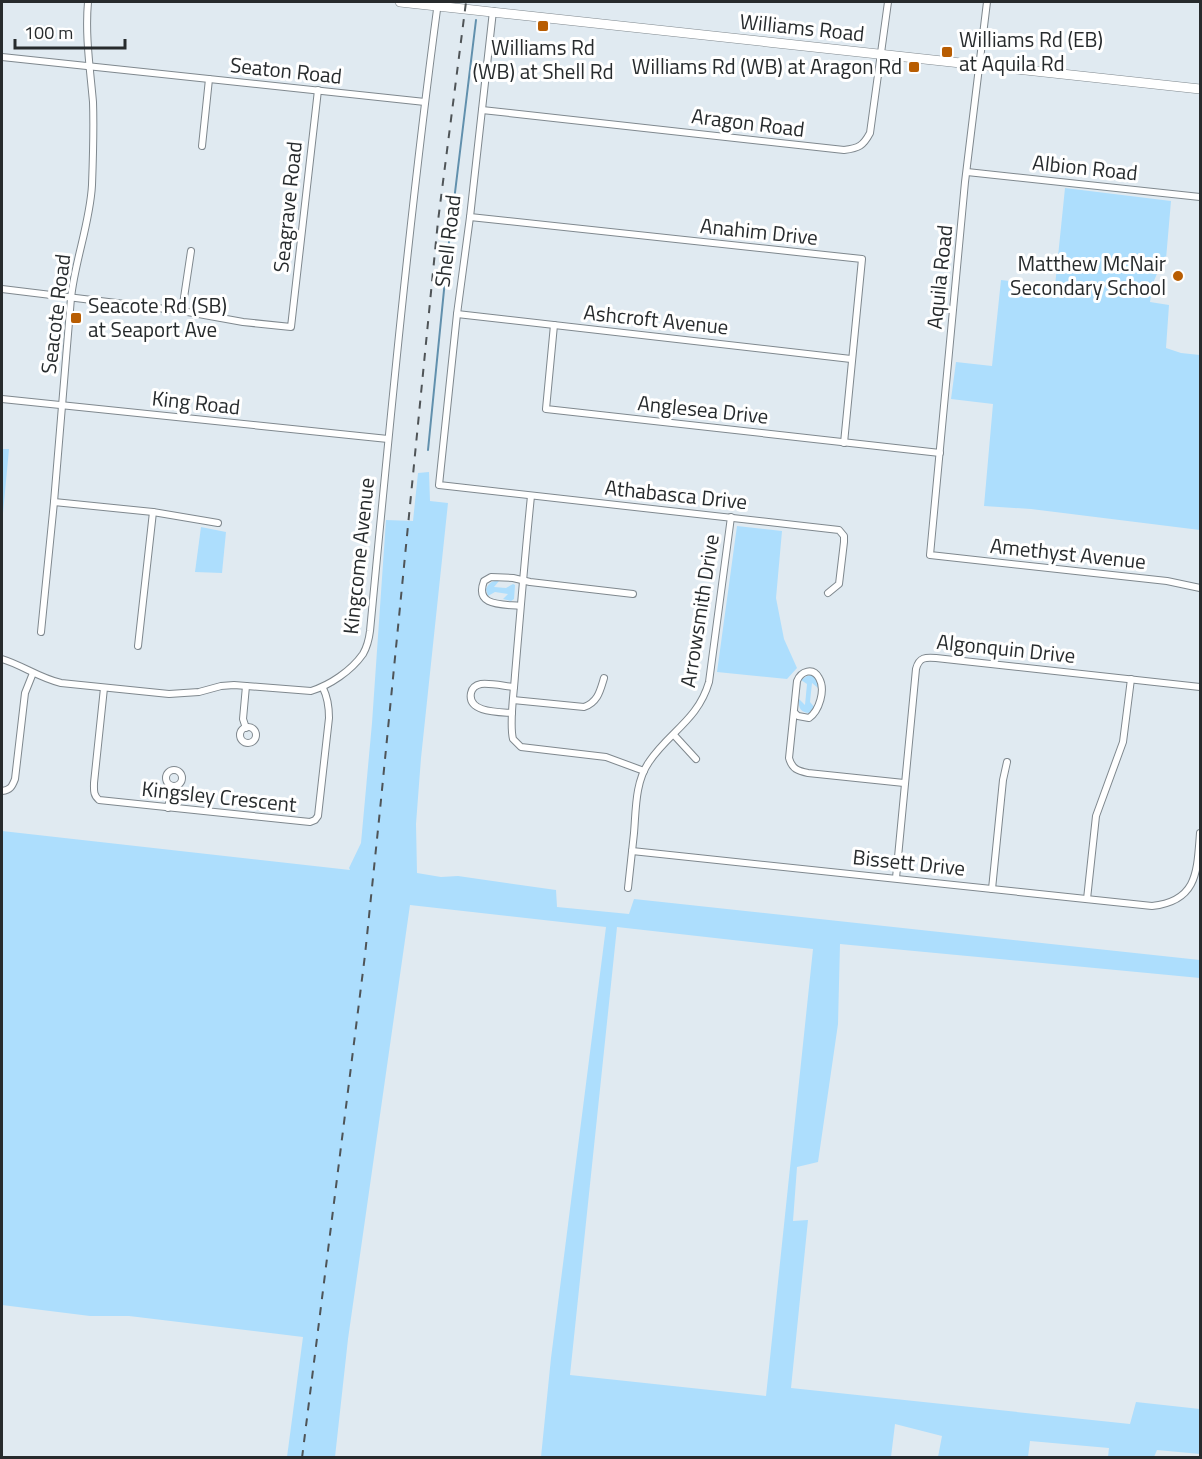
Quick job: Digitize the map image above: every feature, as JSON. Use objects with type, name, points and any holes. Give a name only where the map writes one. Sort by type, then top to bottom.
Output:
[{"type":"street","name":"Seacote Road","points":[[41,632],[71,298],[92,188],[93,105],[89,66],[88,2]]},
{"type":"street","name":"Williams Road","points":[[400,2],[494,6],[881,54],[1200,89]]},
{"type":"street","name":"Aragon Road","points":[[482,110],[844,150],[861,146],[870,133],[888,2]]},
{"type":"street","name":"Aquila Road","points":[[930,555],[967,172],[987,2]]},
{"type":"street","name":"Shell Road","points":[[388,439],[438,4]]},
{"type":"street","name":"Shell Road","points":[[440,485],[457,314],[494,6]]},
{"type":"street","name":"Seaton Road","points":[[2,57],[425,102]]},
{"type":"street","points":[[202,146],[209,80]]},
{"type":"street","name":"Seagrave Road","points":[[182,311],[243,322],[291,327],[318,90]]},
{"type":"street","name":"Albion Road","points":[[967,172],[1200,197]]},
{"type":"street","name":"Anahim Drive","points":[[470,217],[862,259],[844,443]]},
{"type":"street","points":[[2,289],[182,311],[191,251]]},
{"type":"street","name":"Ashcroft Avenue","points":[[457,314],[851,359]]},
{"type":"street","name":"Anglesea Drive","points":[[554,326],[546,409],[940,453]]},
{"type":"street","name":"King Road","points":[[2,399],[388,439]]},
{"type":"street","name":"Kingcome Avenue","points":[[323,688],[353,665],[368,643],[388,439]]},
{"type":"street","name":"Athabasca Drive","points":[[440,485],[835,529],[842,532],[844,542],[839,584],[828,592]]},
{"type":"street","points":[[531,496],[512,713],[512,734],[515,742],[521,747],[606,757],[644,771]]},
{"type":"street","points":[[54,502],[153,512],[218,523]]},
{"type":"street","points":[[138,646],[153,512]]},
{"type":"street","name":"Arrowsmith Drive","points":[[628,888],[638,788],[644,771],[657,751],[696,710],[709,682],[731,517]]},
{"type":"street","name":"Amethyst Avenue","points":[[930,555],[1167,581],[1200,588]]},
{"type":"street","points":[[520,606],[490,602],[483,597],[484,581],[491,577],[513,578],[633,594]]},
{"type":"street","name":"Algonquin Drive","points":[[896,878],[916,669],[917,663],[923,658],[1200,687]]},
{"type":"street","points":[[2,659],[13,662],[48,680],[61,683],[170,694],[199,692],[221,686],[297,691],[323,688]]},
{"type":"street","points":[[794,712],[798,716],[809,718],[818,708],[821,682],[814,673],[806,672],[798,679],[794,712],[789,758],[797,770],[904,783]]},
{"type":"street","points":[[2,791],[8,790],[15,779],[25,693],[33,673]]},
{"type":"street","points":[[513,700],[584,707],[599,695],[604,678]]},
{"type":"street","points":[[1087,899],[1096,816],[1123,742],[1131,679]]},
{"type":"street","points":[[512,713],[479,708],[473,704],[471,697],[473,689],[479,685],[514,687]]},
{"type":"street","points":[[246,686],[243,719],[246,728]]},
{"type":"street","name":"Kingsley Crescent","points":[[104,688],[94,783],[95,797],[99,800],[305,822],[315,820],[320,807],[329,718],[327,696],[323,688]]},
{"type":"street","points":[[674,735],[696,759]]},
{"type":"street","points":[[992,889],[1003,780],[1007,762]]},
{"type":"street","points":[[168,808],[172,786]]},
{"type":"street","name":"Bissett Drive","points":[[632,851],[1152,906],[1168,903],[1181,896],[1190,887],[1196,875],[1200,833]]},
{"type":"shaded area","points":[[1065,188],[1171,201],[1166,259],[1153,283],[1150,302],[1169,305],[1166,348],[1181,353],[1200,355],[1200,530],[1031,509],[984,506],[993,404],[951,399],[956,362],[992,366],[1001,280],[1055,286]]},
{"type":"shaded area","points":[[2,449],[9,449],[2,524]]},
{"type":"shaded area","points":[[429,472],[430,501],[448,503],[421,758],[416,824],[417,873],[441,877],[458,876],[556,890],[557,907],[629,914],[634,899],[1200,960],[1200,978],[840,944],[838,1024],[818,1162],[797,1167],[793,1221],[808,1220],[791,1388],[1130,1424],[1136,1402],[1200,1409],[1200,1454],[1157,1450],[1154,1457],[1108,1457],[1109,1448],[1030,1441],[1028,1457],[938,1457],[942,1436],[895,1424],[891,1457],[541,1457],[551,1358],[606,927],[410,905],[348,1339],[335,1457],[287,1457],[303,1337],[129,1316],[90,1316],[2,1305],[2,831],[350,870],[361,843],[386,520],[413,521],[418,473]],"holes":[[[617,927],[813,949],[766,1396],[570,1375]]]},
{"type":"shaded area","points":[[737,526],[782,531],[776,598],[784,639],[797,668],[787,679],[717,672]]},
{"type":"shaded area","points":[[201,527],[226,532],[222,573],[195,572]]},
{"type":"shaded area","points":[[495,581],[499,581],[494,587],[506,588],[515,585],[514,599],[511,601],[503,599],[508,594],[495,592],[488,596],[486,589]]},
{"type":"shaded area","points":[[811,675],[817,678],[818,688],[812,683],[810,702],[815,708],[807,713],[802,711],[799,702],[799,699],[805,705],[807,684],[801,680]]},
{"type":"waterway","points":[[428,450],[448,250],[476,20]]},
{"type":"railway","points":[[302,1458],[365,955],[438,221],[466,2]]},
{"type":"place","name":"Williams Rd (WB) at Shell Rd","points":[[543,26]]},
{"type":"place","name":"Williams Rd (EB) at Aquila Rd","points":[[947,52]]},
{"type":"place","name":"Williams Rd (WB) at Aragon Rd","points":[[914,67]]},
{"type":"place","name":"Matthew McNair Secondary School","points":[[1178,276]]},
{"type":"place","name":"Seacote Rd (SB) at Seaport Ave","points":[[76,318]]}]
